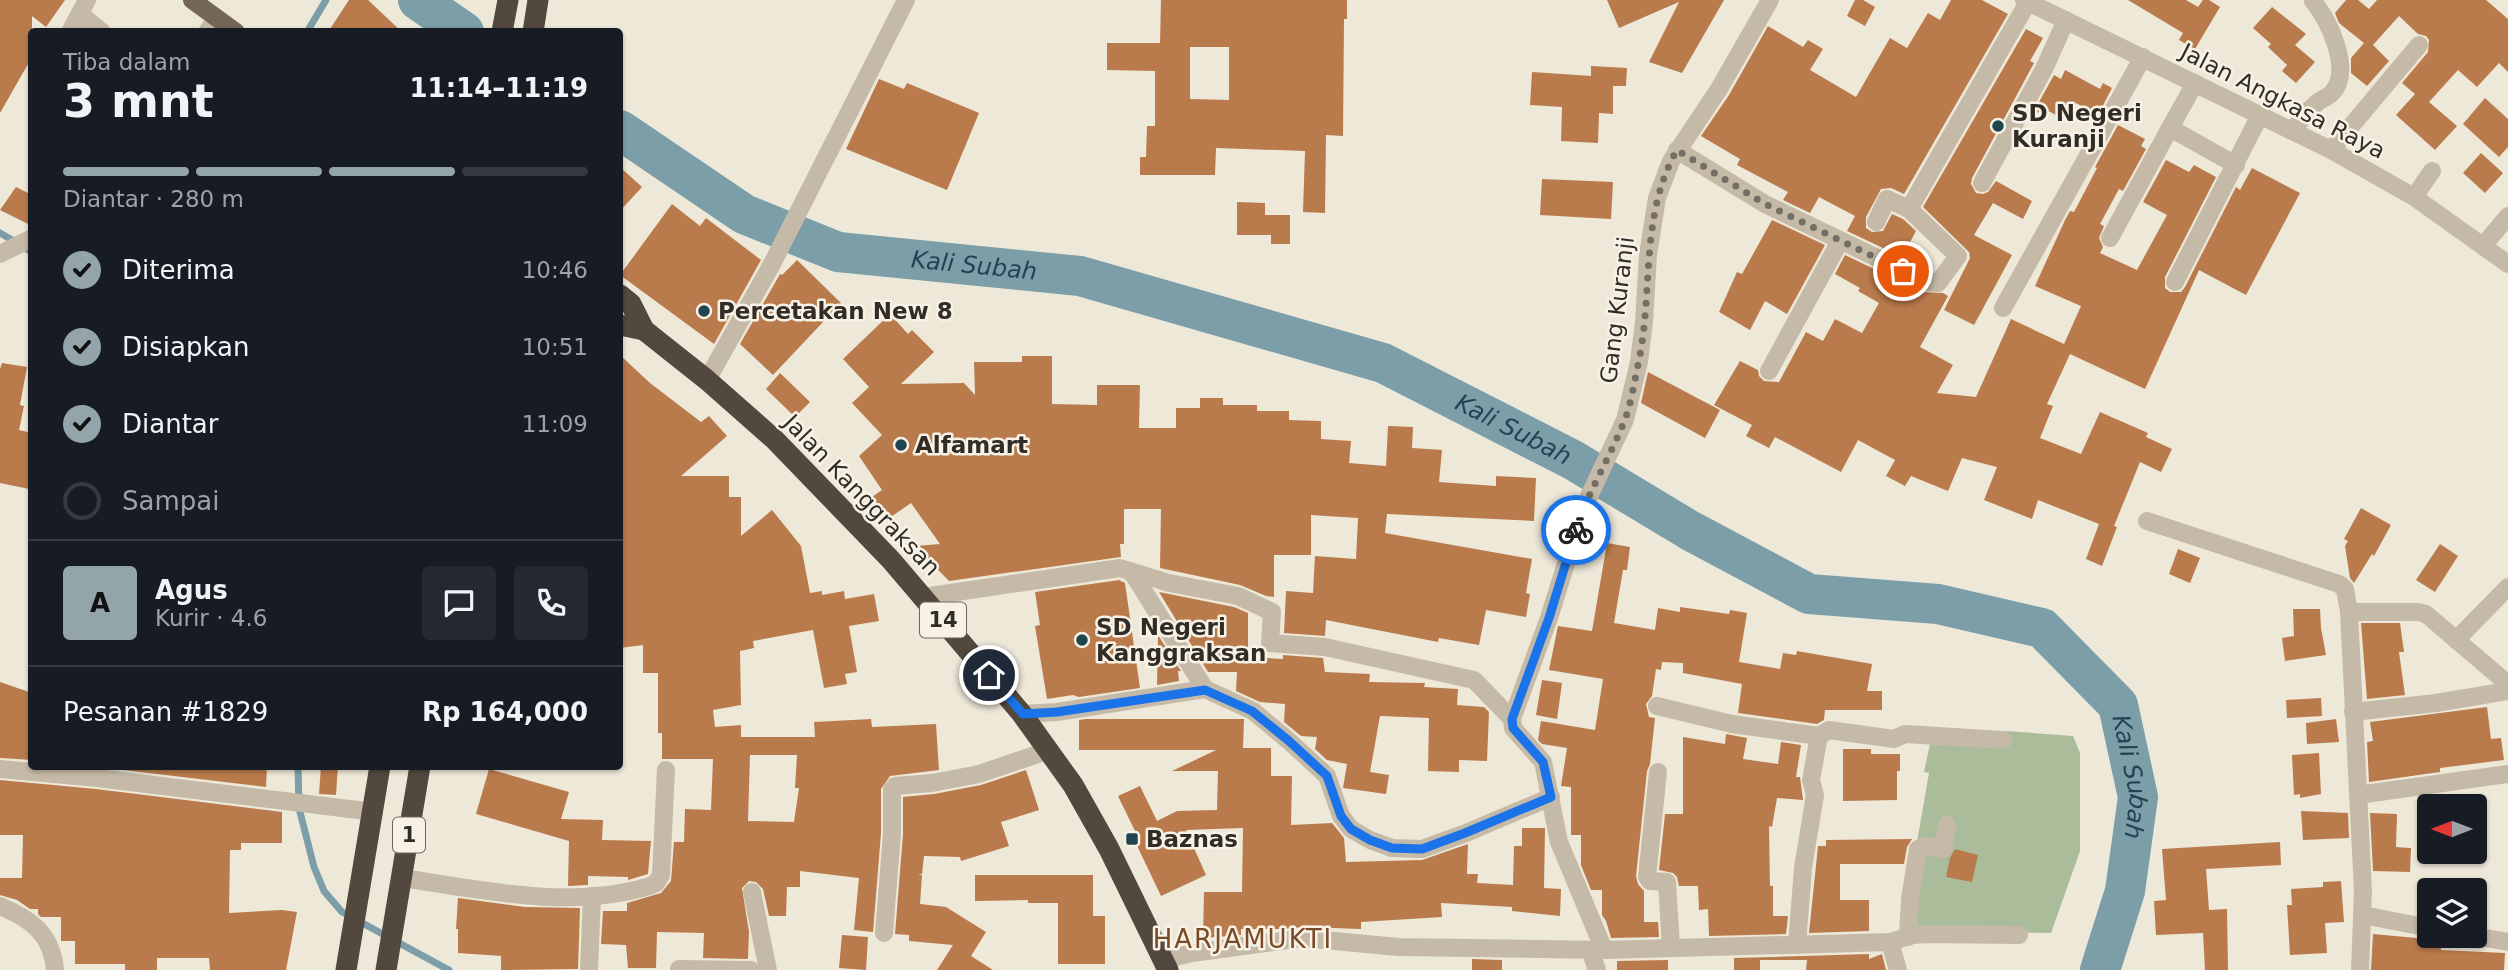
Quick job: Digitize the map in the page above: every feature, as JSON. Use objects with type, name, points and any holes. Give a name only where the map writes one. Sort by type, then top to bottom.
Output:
[{"type":"highway","points":[[503,28],[508,0]]},
{"type":"highway","points":[[534,28],[538,0]]},
{"type":"highway","name":"Jalan Kanggraksan","points":[[623,297],[631,304],[644,330],[707,380],[775,440],[891,560],[1023,714],[1050,750],[1096,825],[1166,965]]},
{"type":"highway","name":"Jalan Kanggraksan","points":[[623,326],[644,330]]},
{"type":"highway","name":"1","points":[[347,961],[379,770]]},
{"type":"highway","name":"1","points":[[386,970],[419,770]]},
{"type":"main road","points":[[192,0],[212,25]]},
{"type":"street","points":[[707,380],[811,190],[906,0]]},
{"type":"street","name":"Gang Kuranji","points":[[1512,719],[1549,618],[1583,509],[1625,421],[1639,362],[1648,255],[1657,198],[1677,150],[1719,89],[1770,0]]},
{"type":"street","points":[[1909,209],[2026,1]]},
{"type":"street","name":"Jalan Angkasa Raya","points":[[2026,1],[2331,150],[2414,197],[2508,264]]},
{"type":"street","points":[[2292,131],[2311,108],[2332,92],[2339,78],[2338,48],[2325,17],[2313,1]]},
{"type":"street","points":[[72,28],[84,7],[99,28]]},
{"type":"street","points":[[1982,183],[2044,69],[2066,20]]},
{"type":"street","points":[[2331,150],[2419,45]]},
{"type":"street","points":[[2003,307],[2143,57]]},
{"type":"street","points":[[2110,238],[2195,83]]},
{"type":"street","points":[[2175,282],[2260,116]]},
{"type":"street","points":[[2170,128],[2236,165]]},
{"type":"street","points":[[1677,150],[1765,204],[1927,282],[1938,282],[1958,256],[1909,209],[1886,199],[1875,222]]},
{"type":"street","points":[[2414,197],[2432,171]]},
{"type":"street","points":[[2483,246],[2508,216]]},
{"type":"street","points":[[1,253],[28,239]]},
{"type":"street","points":[[1769,371],[1840,241]]},
{"type":"street","points":[[2147,521],[2339,584],[2346,589],[2363,915],[2360,970]]},
{"type":"street","points":[[923,597],[1120,568],[1169,583],[1238,596],[1272,612],[1270,643],[1325,647],[1474,680],[1512,719],[1513,728],[1543,762],[1559,842],[1597,950],[1597,970]]},
{"type":"street","points":[[1130,571],[1205,690]]},
{"type":"street","points":[[2456,640],[2508,587]]},
{"type":"street","points":[[2349,612],[2418,612],[2433,620],[2508,684]]},
{"type":"street","points":[[1023,714],[1057,712],[1205,690],[1252,711],[1289,741],[1327,776],[1341,816],[1351,829],[1392,848],[1422,849],[1551,797]]},
{"type":"street","points":[[2353,712],[2508,691]]},
{"type":"street","points":[[1657,706],[1732,723],[1819,736],[1829,730],[1894,739],[1905,734],[2003,740]]},
{"type":"street","points":[[1797,945],[1803,868],[1815,795],[1811,780],[1819,736]]},
{"type":"street","points":[[884,933],[892,833],[892,790],[895,786],[932,783],[979,774],[1050,750]]},
{"type":"street","points":[[0,769],[374,812]]},
{"type":"street","points":[[402,878],[547,897],[592,896],[638,890],[656,883],[661,876],[666,770]]},
{"type":"street","points":[[1658,772],[1647,877],[1650,881],[1667,882],[1671,947]]},
{"type":"street","points":[[2358,795],[2508,774]]},
{"type":"street","points":[[1898,970],[1899,939],[1910,899],[1918,849],[1925,845],[1943,849],[1947,825]]},
{"type":"street","points":[[751,892],[768,970]]},
{"type":"street","points":[[589,970],[592,896]]},
{"type":"street","points":[[0,906],[36,925],[48,944],[55,970]]},
{"type":"street","points":[[2363,915],[2417,926]]},
{"type":"street","points":[[1166,965],[1192,953],[1303,938],[1398,947],[1597,950],[1797,945],[1899,939],[1926,934],[2019,934]]},
{"type":"street","points":[[2487,938],[2508,942]]},
{"type":"street","points":[[679,969],[751,970]]},
{"type":"green space","points":[[2006,731],[2073,736],[2080,753],[2080,851],[2051,933],[1920,932],[1904,935],[1907,899],[1929,773],[1924,772],[1931,739],[2003,742]]},
{"type":"building","points":[[0,0],[65,0],[46,27],[32,16],[32,28],[28,28],[28,64],[0,113]]},
{"type":"building","points":[[349,0],[368,0],[398,28],[331,28]]},
{"type":"building","points":[[1161,0],[1347,0],[1347,19],[1344,19],[1343,136],[1326,135],[1325,213],[1303,212],[1305,151],[1216,148],[1215,175],[1140,175],[1140,157],[1146,157],[1147,126],[1155,126],[1155,71],[1107,70],[1107,43],[1160,43]],"holes":[[[1190,47],[1229,47],[1229,100],[1190,99]]]},
{"type":"building","points":[[1607,0],[1724,0],[1682,73],[1649,62],[1679,2],[1619,28]]},
{"type":"building","points":[[1855,0],[1863,0],[1875,7],[1865,26],[1847,16]]},
{"type":"building","points":[[1951,0],[1982,0],[2008,14],[1904,194],[1891,188],[1881,189],[1866,217],[1866,228],[1872,232],[1883,231],[1892,214],[1903,219],[1916,231],[1902,257],[1847,231],[1855,216],[1819,197],[1810,213],[1783,200],[1788,192],[1737,165],[1740,159],[1701,136],[1729,95],[1768,26],[1803,47],[1808,40],[1823,49],[1810,70],[1856,97],[1890,38],[1907,48],[1928,13],[1940,20]]},
{"type":"building","points":[[2128,0],[2186,0],[2198,7],[2203,0],[2209,0],[2220,7],[2195,49],[2179,40],[2183,33]]},
{"type":"building","points":[[2346,0],[2358,0],[2369,9],[2377,0],[2486,0],[2508,19],[2508,72],[2499,63],[2477,87],[2458,70],[2429,102],[2457,126],[2435,150],[2396,115],[2415,94],[2402,83],[2428,52],[2429,40],[2418,34],[2399,16],[2373,45],[2389,61],[2367,86],[2351,73],[2351,58],[2364,43],[2339,23],[2335,13]]},
{"type":"building","points":[[2272,7],[2306,34],[2295,45],[2315,62],[2296,83],[2282,71],[2287,65],[2268,47],[2271,44],[2253,28]]},
{"type":"building","points":[[2026,29],[2043,38],[2030,61],[2034,63],[1971,184],[1976,193],[1983,194],[1988,192],[1996,181],[2032,201],[2023,219],[1993,203],[1974,235],[2012,255],[1974,325],[1944,310],[1970,258],[1969,252],[1923,207]]},
{"type":"building","points":[[1591,66],[1627,68],[1626,86],[1613,86],[1613,114],[1599,113],[1598,143],[1561,141],[1562,107],[1530,105],[1532,72],[1591,76]]},
{"type":"building","points":[[2065,70],[2100,89],[2103,83],[2112,88],[2098,115],[2076,103],[2067,121],[2041,107],[2038,113],[2034,111],[2054,75],[2061,79]]},
{"type":"building","points":[[879,79],[904,89],[907,83],[979,113],[947,190],[846,149]]},
{"type":"building","points":[[2485,98],[2508,119],[2508,147],[2499,157],[2463,124]]},
{"type":"building","points":[[2118,125],[2145,139],[2141,146],[2146,149],[2123,191],[2119,189],[2100,224],[2104,226],[2099,238],[2103,247],[2100,253],[2137,270],[2167,215],[2143,202],[2166,160],[2189,172],[2194,165],[2216,177],[2165,277],[2165,288],[2170,292],[2181,292],[2185,287],[2236,187],[2240,190],[2252,168],[2300,193],[2246,295],[2199,270],[2145,389],[2070,354],[2047,404],[2053,406],[2040,438],[2081,454],[2100,412],[2148,433],[2146,437],[2172,449],[2161,472],[2140,462],[2114,526],[2117,527],[2102,566],[2086,559],[2099,524],[2038,500],[2032,519],[1984,500],[1997,467],[1962,458],[1948,491],[1911,476],[1905,486],[1886,476],[1895,460],[1858,440],[1841,472],[1775,437],[1769,448],[1746,436],[1752,425],[1714,405],[1740,361],[1758,370],[1764,381],[1779,382],[1806,332],[1823,341],[1835,319],[1862,333],[1879,303],[1835,274],[1845,255],[1922,292],[1943,293],[1948,296],[1920,347],[1953,365],[1937,393],[1976,397],[2011,319],[2064,344],[2081,306],[2035,286],[2065,220],[2070,211],[2074,212]]},
{"type":"building","points":[[2481,153],[2503,173],[2485,193],[2463,173]]},
{"type":"building","points":[[623,170],[642,187],[623,208]]},
{"type":"building","points":[[1542,179],[1613,182],[1611,219],[1540,215]]},
{"type":"building","points":[[16,187],[28,193],[28,224],[0,210]]},
{"type":"building","points":[[1237,202],[1265,203],[1265,215],[1290,215],[1290,244],[1271,244],[1271,235],[1237,235]]},
{"type":"building","name":"Percetakan New 8","points":[[672,204],[700,226],[706,218],[761,260],[714,344],[623,277],[623,271]]},
{"type":"building","points":[[1772,220],[1825,245],[1787,314],[1765,301],[1750,330],[1719,312],[1737,272],[1742,274]]},
{"type":"building","points":[[797,260],[841,303],[773,375],[740,344],[780,274]]},
{"type":"building","points":[[890,314],[908,334],[912,330],[934,352],[901,384],[964,383],[975,395],[974,362],[1022,362],[1022,356],[1052,356],[1052,404],[1097,405],[1097,385],[1140,385],[1139,428],[1176,428],[1176,408],[1200,408],[1200,398],[1223,398],[1223,405],[1257,405],[1257,411],[1289,411],[1289,420],[1321,421],[1321,439],[1351,441],[1349,463],[1386,466],[1388,426],[1413,427],[1412,448],[1442,450],[1439,482],[1496,486],[1496,476],[1536,478],[1534,521],[1387,514],[1385,533],[1532,559],[1526,593],[1530,594],[1526,617],[1486,610],[1479,645],[1439,638],[1438,642],[1326,620],[1325,636],[1284,633],[1286,591],[1313,593],[1315,556],[1356,559],[1358,518],[1311,515],[1311,555],[1274,555],[1274,597],[1240,585],[1160,568],[1161,509],[1124,509],[1124,544],[1120,544],[1121,557],[949,581],[915,546],[940,544],[911,503],[885,521],[869,499],[882,490],[859,456],[882,435],[852,403],[869,387],[843,359]]},
{"type":"building","points":[[623,358],[650,383],[701,422],[709,416],[727,436],[681,476],[729,476],[729,497],[741,497],[741,536],[772,510],[801,546],[810,593],[822,591],[822,595],[844,591],[845,599],[874,594],[879,621],[849,626],[857,672],[845,674],[847,684],[824,688],[813,630],[753,641],[754,648],[740,651],[741,705],[713,710],[715,727],[741,725],[741,737],[815,737],[814,722],[871,719],[872,727],[936,724],[939,770],[890,776],[881,789],[881,833],[873,932],[854,930],[859,878],[800,871],[800,887],[787,887],[786,916],[769,916],[763,889],[756,882],[749,881],[742,888],[749,932],[748,959],[703,958],[704,933],[657,932],[656,968],[628,968],[626,945],[601,944],[603,911],[627,911],[627,903],[661,893],[671,881],[674,842],[684,842],[685,809],[711,810],[713,759],[662,759],[662,733],[658,733],[658,673],[643,673],[643,645],[623,648]],"holes":[[[750,755],[797,755],[795,788],[799,788],[794,822],[748,821]]]},
{"type":"building","points":[[2,363],[27,367],[20,405],[24,406],[19,430],[28,432],[28,489],[0,483]]},
{"type":"building","points":[[1648,372],[1720,410],[1705,438],[1641,403]]},
{"type":"building","points":[[780,373],[810,402],[795,417],[766,389]]},
{"type":"building","points":[[2361,508],[2391,525],[2374,556],[2372,554],[2354,583],[2350,578],[2345,546],[2348,541],[2344,539]]},
{"type":"building","points":[[1607,543],[1630,547],[1627,570],[1623,570],[1614,623],[1655,630],[1658,608],[1680,612],[1680,607],[1729,614],[1730,610],[1747,613],[1739,662],[1780,669],[1783,653],[1796,655],[1797,651],[1872,664],[1867,691],[1882,691],[1882,710],[1825,710],[1824,720],[1817,724],[1738,713],[1742,684],[1683,673],[1683,663],[1662,662],[1661,670],[1656,669],[1652,696],[1646,704],[1649,717],[1655,718],[1636,876],[1644,891],[1644,922],[1658,922],[1659,937],[1611,938],[1602,915],[1602,890],[1591,890],[1581,865],[1581,835],[1571,835],[1571,787],[1561,786],[1567,748],[1542,744],[1538,740],[1541,721],[1595,730],[1603,679],[1549,670],[1558,626],[1592,631]]},
{"type":"building","points":[[2440,544],[2458,556],[2435,592],[2416,580]]},
{"type":"building","points":[[2178,549],[2200,558],[2190,583],[2169,574]]},
{"type":"building","points":[[1119,580],[1125,583],[1140,688],[1047,699],[1035,626],[1040,625],[1035,592]]},
{"type":"building","points":[[1159,592],[1234,607],[1248,613],[1248,657],[1283,659],[1283,655],[1323,658],[1325,672],[1370,674],[1369,682],[1425,683],[1424,687],[1458,689],[1457,705],[1484,707],[1489,712],[1487,761],[1459,760],[1459,772],[1428,771],[1429,718],[1380,716],[1370,772],[1389,775],[1386,794],[1343,788],[1347,764],[1327,760],[1315,749],[1317,737],[1301,736],[1284,722],[1285,704],[1260,702],[1236,691],[1237,672],[1208,672]]},
{"type":"building","points":[[2293,609],[2320,609],[2326,655],[2285,661],[2282,638],[2294,636]]},
{"type":"building","points":[[2361,623],[2400,623],[2404,652],[2399,652],[2405,695],[2367,699]]},
{"type":"building","points":[[1158,635],[1181,671],[1178,671],[1179,681],[1157,685]]},
{"type":"building","points":[[1542,680],[1562,683],[1557,719],[1536,715]]},
{"type":"building","points":[[0,682],[28,692],[28,760],[0,758]]},
{"type":"building","points":[[2321,698],[2322,716],[2287,718],[2286,700]]},
{"type":"building","points":[[2487,707],[2491,739],[2501,738],[2504,760],[2440,768],[2440,772],[2369,782],[2367,742],[2373,741],[2370,722]]},
{"type":"building","points":[[1244,719],[1243,748],[1271,748],[1271,776],[1292,776],[1291,825],[1332,823],[1344,838],[1346,862],[1422,860],[1468,844],[1467,874],[1478,874],[1477,883],[1513,885],[1514,846],[1522,846],[1522,828],[1545,828],[1544,888],[1561,889],[1560,916],[1512,911],[1512,907],[1441,903],[1442,917],[1361,922],[1361,929],[1241,929],[1241,935],[1203,938],[1204,892],[1242,892],[1243,828],[1186,830],[1206,875],[1161,896],[1131,833],[1135,831],[1118,796],[1140,786],[1157,821],[1177,811],[1217,810],[1218,771],[1172,771],[1216,750],[1079,750],[1079,720]]},
{"type":"building","points":[[2336,719],[2339,742],[2307,744],[2306,723]]},
{"type":"building","points":[[1726,734],[1747,738],[1743,759],[1778,764],[1781,742],[1801,745],[1796,777],[1800,777],[1803,800],[1777,798],[1772,827],[1769,826],[1773,916],[1788,916],[1786,934],[1709,936],[1708,909],[1699,910],[1698,886],[1679,886],[1673,873],[1659,870],[1665,814],[1683,814],[1683,737],[1725,744]]},
{"type":"building","points":[[1843,749],[1871,749],[1871,754],[1900,754],[1897,800],[1843,801]]},
{"type":"building","points":[[2319,753],[2321,794],[2300,798],[2300,794],[2294,795],[2292,755]]},
{"type":"building","points":[[123,770],[267,770],[266,787]]},
{"type":"building","points":[[321,770],[338,770],[336,795],[319,794]]},
{"type":"building","points":[[489,770],[569,792],[561,819],[603,820],[602,840],[651,841],[648,874],[628,880],[628,877],[588,876],[588,885],[568,886],[569,841],[476,814]]},
{"type":"building","points":[[1026,770],[1039,810],[1001,822],[1009,846],[961,861],[960,857],[924,856],[922,874],[918,875],[922,875],[920,904],[946,907],[986,932],[971,956],[993,970],[937,970],[953,945],[909,941],[909,935],[895,934],[903,834],[903,797],[981,785]]},
{"type":"building","points":[[0,780],[282,812],[282,843],[241,843],[241,850],[230,850],[229,913],[282,910],[297,912],[286,970],[210,970],[209,958],[157,958],[157,970],[125,970],[125,964],[75,964],[75,941],[61,941],[61,917],[41,917],[38,909],[30,909],[17,900],[0,895],[0,878],[22,878],[23,835],[0,835]]},
{"type":"building","points":[[2301,811],[2348,813],[2349,838],[2303,840]]},
{"type":"building","points":[[2370,813],[2397,814],[2396,847],[2411,848],[2410,872],[2373,871]]},
{"type":"building","points":[[1912,839],[1907,847],[1904,864],[1840,864],[1840,900],[1869,900],[1869,931],[1809,933],[1818,846],[1826,846],[1826,840]]},
{"type":"building","points":[[2280,842],[2281,865],[2206,869],[2209,910],[2227,909],[2228,970],[2205,970],[2203,933],[2156,935],[2154,901],[2166,900],[2162,849]]},
{"type":"building","points":[[1955,849],[1978,855],[1972,882],[1946,877]]},
{"type":"building","points":[[975,875],[1093,875],[1093,916],[1105,916],[1105,964],[1058,964],[1058,903],[1028,903],[1028,900],[975,901]]},
{"type":"building","points":[[2341,881],[2344,922],[2325,923],[2327,953],[2290,955],[2287,905],[2292,905],[2291,889],[2323,887],[2323,882]]},
{"type":"building","points":[[458,898],[525,907],[580,908],[578,969],[501,970],[501,956],[458,953]]},
{"type":"building","points":[[2373,934],[2417,938],[2417,948],[2505,953],[2504,970],[2371,970]]},
{"type":"building","points":[[842,935],[868,937],[866,970],[839,968]]},
{"type":"building","points":[[1869,954],[1869,959],[1882,954],[1886,970],[1806,970],[1807,960],[1760,960],[1760,970],[1734,970],[1734,958]]},
{"type":"building","points":[[1472,959],[1502,960],[1502,970],[1472,970]]},
{"type":"building","points":[[1668,960],[1668,970],[1617,970],[1617,961]]},
{"type":"waterway","points":[[309,28],[326,0]]},
{"type":"waterway","name":"Kali Subah","points":[[418,0],[458,28]]},
{"type":"waterway","name":"Kali Subah","points":[[623,132],[744,214],[838,252],[1080,276],[1383,363],[1573,460],[1689,530],[1809,594],[1938,604],[2042,628],[2118,705],[2138,797],[2125,891],[2100,970]]},
{"type":"waterway","points":[[0,233],[28,250]]},
{"type":"waterway","points":[[298,770],[299,808],[314,867],[324,891],[342,912],[449,970]]},
{"type":"way so far","points":[[1576,530],[1583,509],[1625,421],[1639,362],[1648,255],[1657,198],[1677,150],[1765,204],[1903,271]]},
{"type":"place","name":"SD Negeri Kuranji","points":[[1998,126]]},
{"type":"place","name":"Percetakan New 8","points":[[704,311]]},
{"type":"place","name":"Alfamart","points":[[901,445]]},
{"type":"place","name":"SD Negeri Kanggraksan","points":[[1082,640]]},
{"type":"place","name":"Baznas","points":[[1132,839]]},
{"type":"district","name":"HARJAMUKTI","points":[[1243,939]]},
{"type":"route","points":[[989,675],[1023,714],[1057,712],[1205,690],[1252,711],[1327,776],[1341,816],[1351,829],[1392,848],[1422,849],[1551,797],[1543,762],[1513,728],[1512,719],[1549,618],[1576,530]]}]
